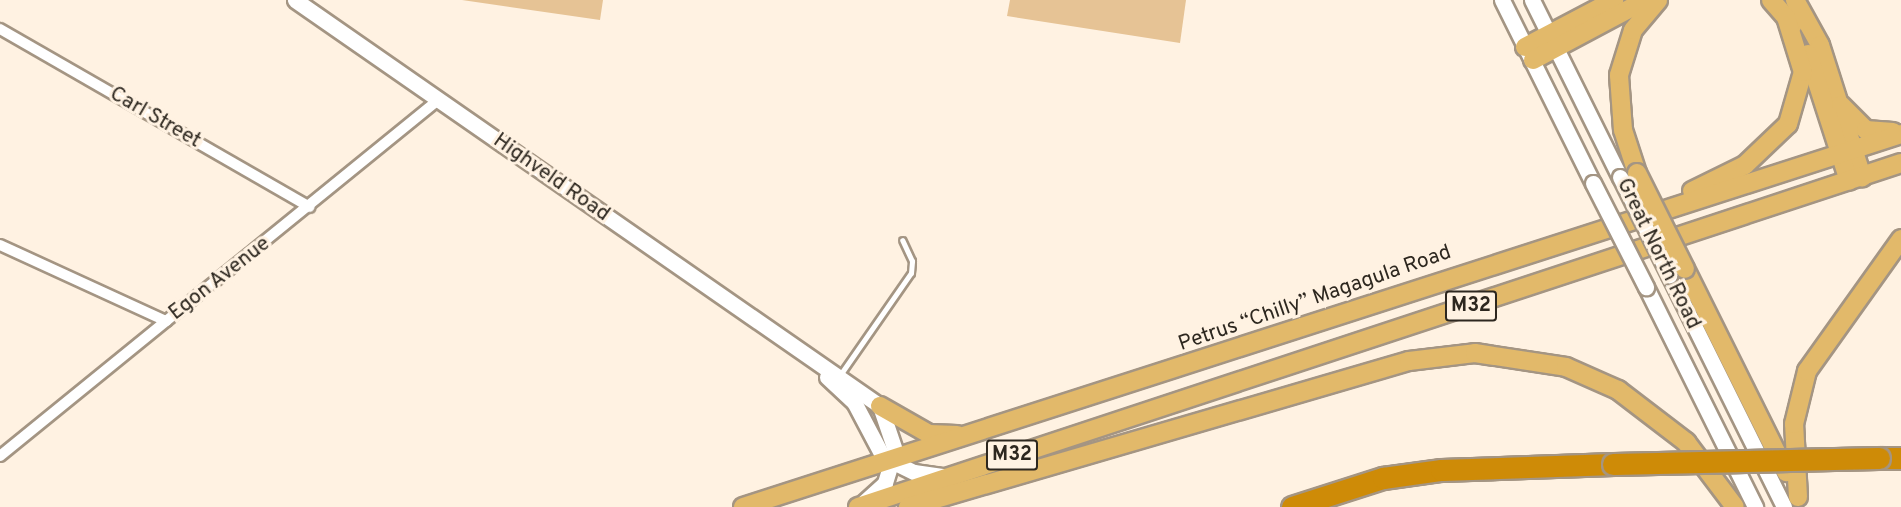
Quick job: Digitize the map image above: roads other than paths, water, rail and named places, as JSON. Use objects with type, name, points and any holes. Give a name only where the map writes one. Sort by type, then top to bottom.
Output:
[{"type":"highway","points":[[1293,507],[1383,478],[1441,470],[1901,458]]},
{"type":"main road","points":[[1529,54],[1614,0]]},
{"type":"main road","points":[[1552,40],[1646,0]]},
{"type":"main road","points":[[1658,0],[1633,30],[1619,75],[1628,175],[1795,504]]},
{"type":"main road","points":[[1771,0],[1790,8],[1820,45],[1838,101],[1846,151]]},
{"type":"main road","points":[[1790,8],[1856,179]]},
{"type":"main road","points":[[1597,231],[1725,176],[1776,140],[1797,107],[1803,72],[1790,8]]},
{"type":"main road","points":[[1838,101],[1866,130],[1901,133]]},
{"type":"main road","name":"Petrus “Chilly” Magagula Road","points":[[743,507],[975,435],[1901,133]]},
{"type":"main road","name":"M32","points":[[857,507],[944,476],[1901,164]]},
{"type":"main road","points":[[1795,504],[1794,424],[1807,371],[1901,239]]},
{"type":"main road","points":[[908,507],[1409,362],[1475,353],[1566,367],[1618,390],[1686,442],[1735,507]]},
{"type":"main road","points":[[879,406],[929,434],[975,435]]},
{"type":"street","name":"Highveld Road","points":[[295,0],[806,355],[840,375],[879,406],[893,432],[893,461],[879,490],[857,507]]},
{"type":"street","name":"Great North Road","points":[[1502,0],[1755,507]]},
{"type":"street","name":"Great North Road","points":[[1532,0],[1628,175]]},
{"type":"street","name":"Carl Street","points":[[0,29],[310,207]]},
{"type":"street","name":"Egon Avenue","points":[[0,456],[310,207],[438,100]]},
{"type":"street","points":[[0,245],[166,321]]},
{"type":"street","name":"Highveld Road","points":[[806,355],[854,402],[875,450],[914,472],[944,476]]},
{"type":"lane","points":[[840,375],[911,273],[902,240]]}]
